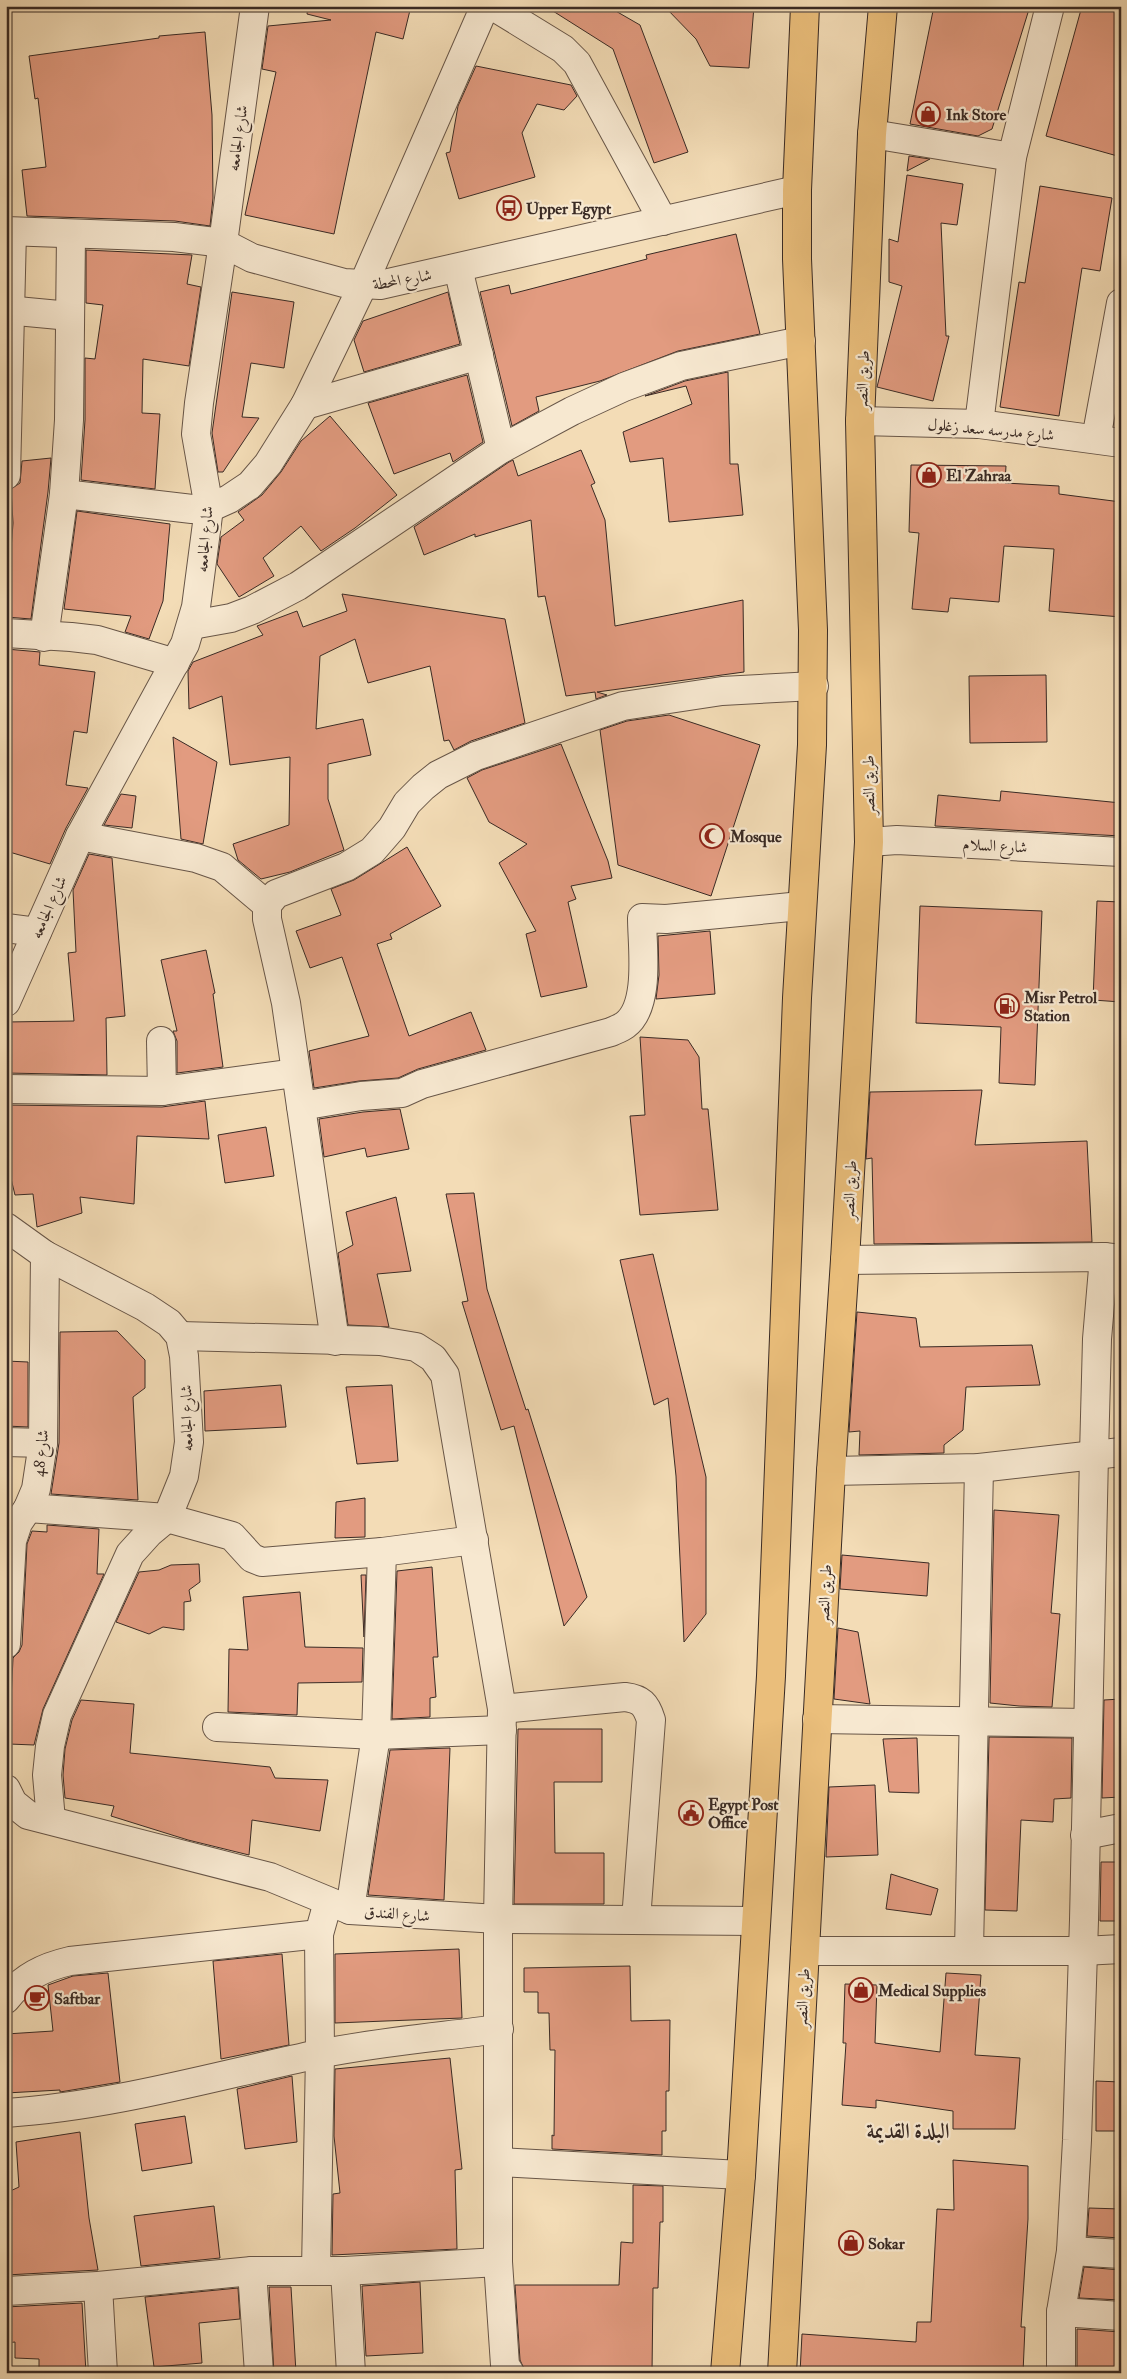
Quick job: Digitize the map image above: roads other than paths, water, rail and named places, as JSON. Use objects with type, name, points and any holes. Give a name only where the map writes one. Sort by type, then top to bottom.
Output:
[{"type":"main road","points":[[725,2373],[741,2175],[777,1527],[802,906],[814,686],[797,190],[805,6]]},
{"type":"main road","name":"طريق النصر","points":[[782,2373],[831,1472],[846,1260],[869,842],[860,421],[872,134],[883,6]]},
{"type":"street","name":"شارع الجامعه","points":[[6,1002],[80,836],[175,663],[192,625],[207,535],[209,508],[196,434],[255,6]]},
{"type":"street","points":[[64,494],[192,508],[209,508],[229,499],[250,485],[268,464],[306,405],[363,285],[485,6]]},
{"type":"street","points":[[493,6],[563,50],[577,63],[663,221]]},
{"type":"street","points":[[979,424],[1012,157],[1050,6]]},
{"type":"street","points":[[872,134],[1012,157]]},
{"type":"street","name":"شارع المحطة","points":[[9,231],[174,237],[223,243],[252,258],[344,282],[363,285],[397,283],[797,190]]},
{"type":"street","points":[[6,475],[9,231]]},
{"type":"street","points":[[44,636],[64,494],[70,420],[70,234]]},
{"type":"street","points":[[458,268],[501,449]]},
{"type":"street","points":[[1108,441],[1121,303]]},
{"type":"street","points":[[9,310],[70,316]]},
{"type":"street","points":[[192,625],[231,618],[252,610],[298,586],[501,449],[624,387],[681,366],[801,341]]},
{"type":"street","points":[[306,405],[479,355]]},
{"type":"street","name":"شارع مدرسه سعد زغلول","points":[[860,421],[979,424],[1108,441]]},
{"type":"street","points":[[6,633],[71,636],[98,640],[175,663]]},
{"type":"street","points":[[334,1341],[302,1106],[295,1074],[286,1003],[268,920],[267,905],[276,894],[346,867],[372,851],[392,828],[407,803],[423,787],[438,775],[476,756],[623,706],[722,691],[814,686]]},
{"type":"street","points":[[80,836],[196,858],[222,867],[267,905]]},
{"type":"street","name":"شارع السلام","points":[[869,842],[897,840],[1121,852]]},
{"type":"street","points":[[302,1106],[360,1096],[402,1092],[422,1084],[611,1032],[626,1024],[636,1010],[642,991],[642,918],[666,919],[802,906]]},
{"type":"street","points":[[6,928],[37,932]]},
{"type":"street","points":[[161,1041],[162,1091]]},
{"type":"street","points":[[6,1089],[162,1091],[295,1074]]},
{"type":"street","points":[[6,1227],[45,1255],[145,1307],[169,1323],[180,1336],[380,1341],[416,1347],[433,1358],[445,1375],[474,1540],[502,1719],[498,1919],[500,2162],[498,2262],[505,2365],[510,2373]]},
{"type":"street","name":"شارع 48","points":[[6,1644],[12,1541],[18,1518],[36,1489],[43,1443],[45,1255]]},
{"type":"street","points":[[846,1260],[1113,1258],[1098,1339],[1083,1951],[1070,2251],[1061,2312],[1061,2373]]},
{"type":"street","name":"شارع الجامعه","points":[[51,1820],[47,1775],[50,1746],[57,1715],[130,1554],[149,1532],[167,1518],[177,1498],[184,1476],[189,1442],[184,1356],[180,1336]]},
{"type":"street","points":[[6,1442],[43,1443]]},
{"type":"street","points":[[831,1472],[979,1468],[1121,1452]]},
{"type":"street","points":[[969,1950],[979,1468]]},
{"type":"street","points":[[18,1518],[167,1518],[232,1536],[252,1558],[262,1562],[382,1552],[474,1540]]},
{"type":"street","points":[[316,2270],[320,2054],[319,1934],[339,1906],[376,1735],[382,1552]]},
{"type":"street","points":[[217,1727],[376,1735],[502,1719],[625,1697],[638,1699],[647,1706],[651,1720],[636,1920]]},
{"type":"street","points":[[817,1719],[1088,1723]]},
{"type":"street","points":[[6,1789],[13,1803],[28,1815],[51,1820]]},
{"type":"street","name":"شارع الفندق","points":[[51,1820],[270,1877],[339,1906],[498,1919],[756,1921]]},
{"type":"street","points":[[1086,1835],[1121,1828]]},
{"type":"street","points":[[6,1999],[32,1975],[48,1966],[70,1961],[319,1934]]},
{"type":"street","points":[[805,1951],[1083,1951],[1121,1948]]},
{"type":"street","points":[[6,2113],[49,2110],[146,2093],[320,2054],[499,2029]]},
{"type":"street","points":[[500,2162],[741,2175]]},
{"type":"street","points":[[1070,2251],[1121,2254]]},
{"type":"street","points":[[6,2291],[98,2286],[252,2271],[316,2270],[345,2272],[498,2262]]},
{"type":"street","points":[[252,2271],[259,2373]]},
{"type":"street","points":[[345,2272],[351,2373]]},
{"type":"street","points":[[98,2286],[103,2373]]},
{"type":"street","points":[[1061,2312],[1121,2316]]},
{"type":"place","name":"Ink Store","points":[[928,114]]},
{"type":"place","name":"Upper Egypt","points":[[509,208]]},
{"type":"place","name":"El Zahraa","points":[[929,475]]},
{"type":"place","name":"Mosque","points":[[712,836]]},
{"type":"place","name":"Misr Petrol Station","points":[[1007,1006]]},
{"type":"place","name":"Egypt Post Office","points":[[691,1813]]},
{"type":"place","name":"Medical Supplies","points":[[861,1990]]},
{"type":"place","name":"Saftbar","points":[[37,1998]]},
{"type":"place","name":"Sokar","points":[[851,2243]]},
{"type":"district","name":"البلدة القديمة","points":[[908,2131]]}]
